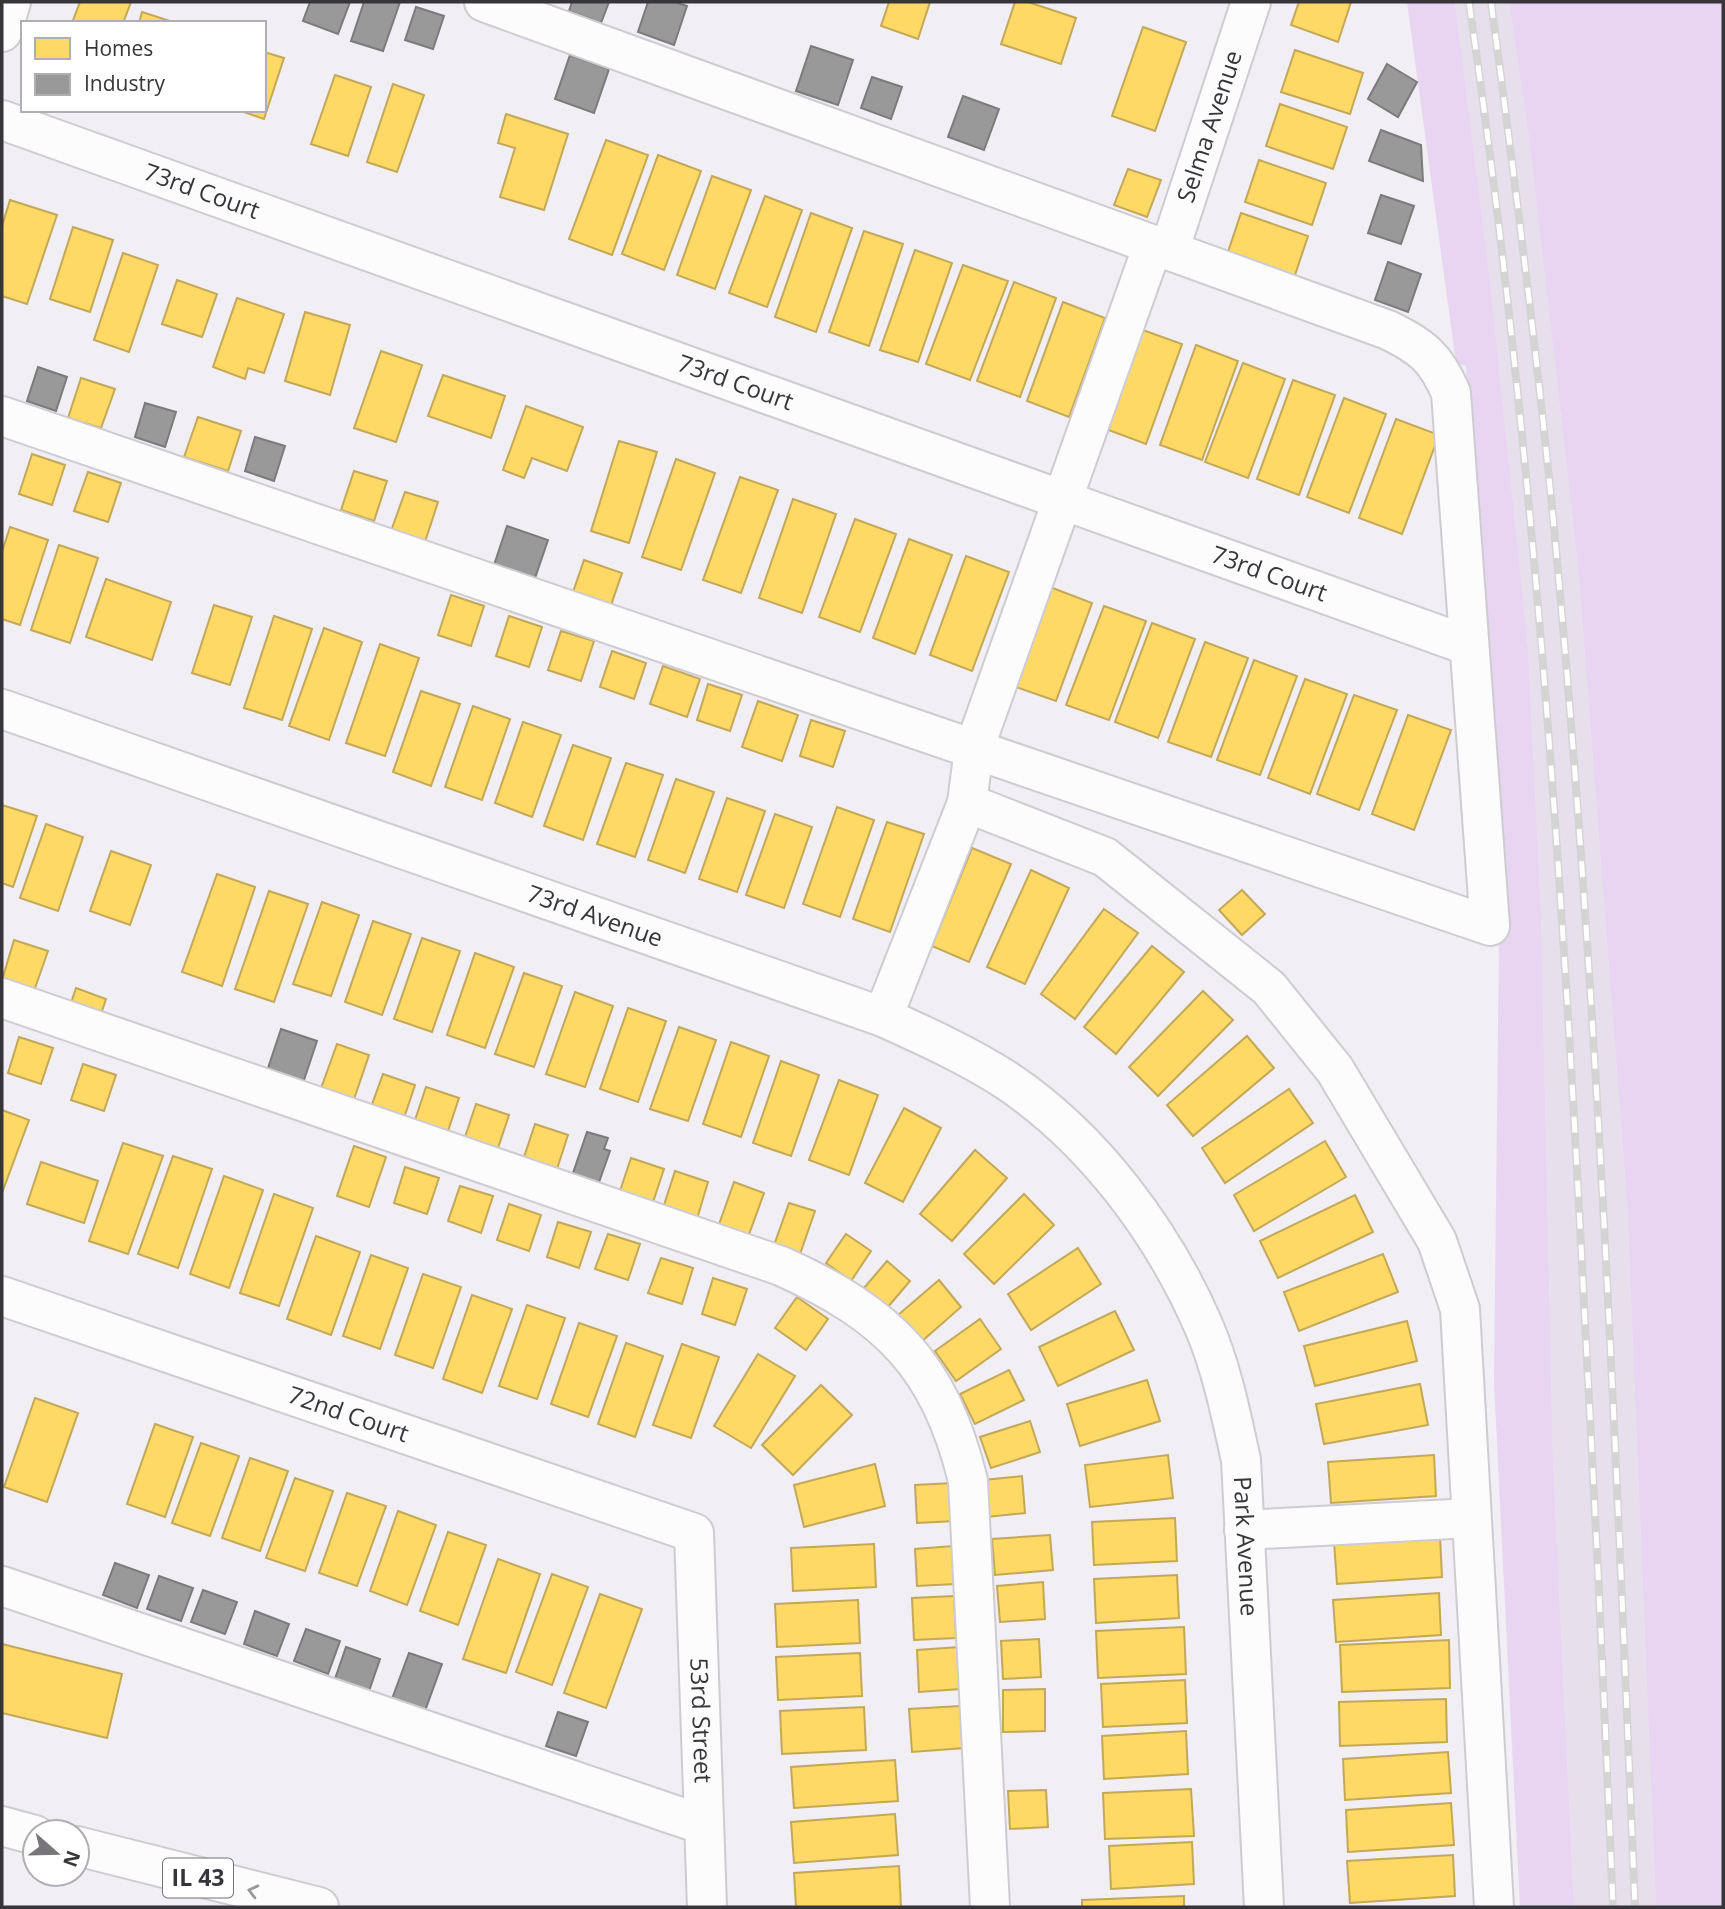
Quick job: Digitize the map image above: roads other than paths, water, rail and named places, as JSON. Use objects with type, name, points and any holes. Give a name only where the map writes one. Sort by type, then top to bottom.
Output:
[{"type":"street","points":[[2,32],[11,2]]},
{"type":"street","points":[[2,416],[1490,926],[1467,645],[1451,393],[1440,367],[1417,344],[1388,330],[484,2]]},
{"type":"street","name":"Selma Avenue","points":[[883,1017],[967,803],[974,750],[1251,2]]},
{"type":"street","name":"73rd Court","points":[[2,120],[1467,645]]},
{"type":"street","name":"73rd Avenue","points":[[2,709],[883,1017],[947,1046],[983,1066],[1054,1116],[1095,1157],[1136,1211]]},
{"type":"street","points":[[967,803],[1105,858],[1269,988],[1335,1070],[1437,1241],[1460,1309],[1494,1907]]},
{"type":"street","points":[[2,998],[781,1266],[825,1286],[895,1336],[918,1363],[940,1398],[957,1438],[968,1481],[990,1907]]},
{"type":"street","name":"Park Avenue","points":[[1136,1211],[1177,1270],[1205,1328],[1241,1460],[1264,1907]]},
{"type":"street","name":"72nd Court","points":[[2,1296],[694,1533]]},
{"type":"street","points":[[1244,1530],[1471,1518]]},
{"type":"street","name":"53rd Street","points":[[694,1533],[707,1907]]},
{"type":"street","points":[[2,1587],[704,1825]]},
{"type":"street","points":[[2,1826],[21,1831]]},
{"type":"street","name":"IL 43","points":[[91,1850],[319,1907]]},
{"type":"railway","points":[[1469,2],[1510,326],[1555,814],[1600,1605],[1613,1907]]},
{"type":"railway","points":[[1491,2],[1553,517],[1582,864],[1612,1386],[1635,1907]]}]
